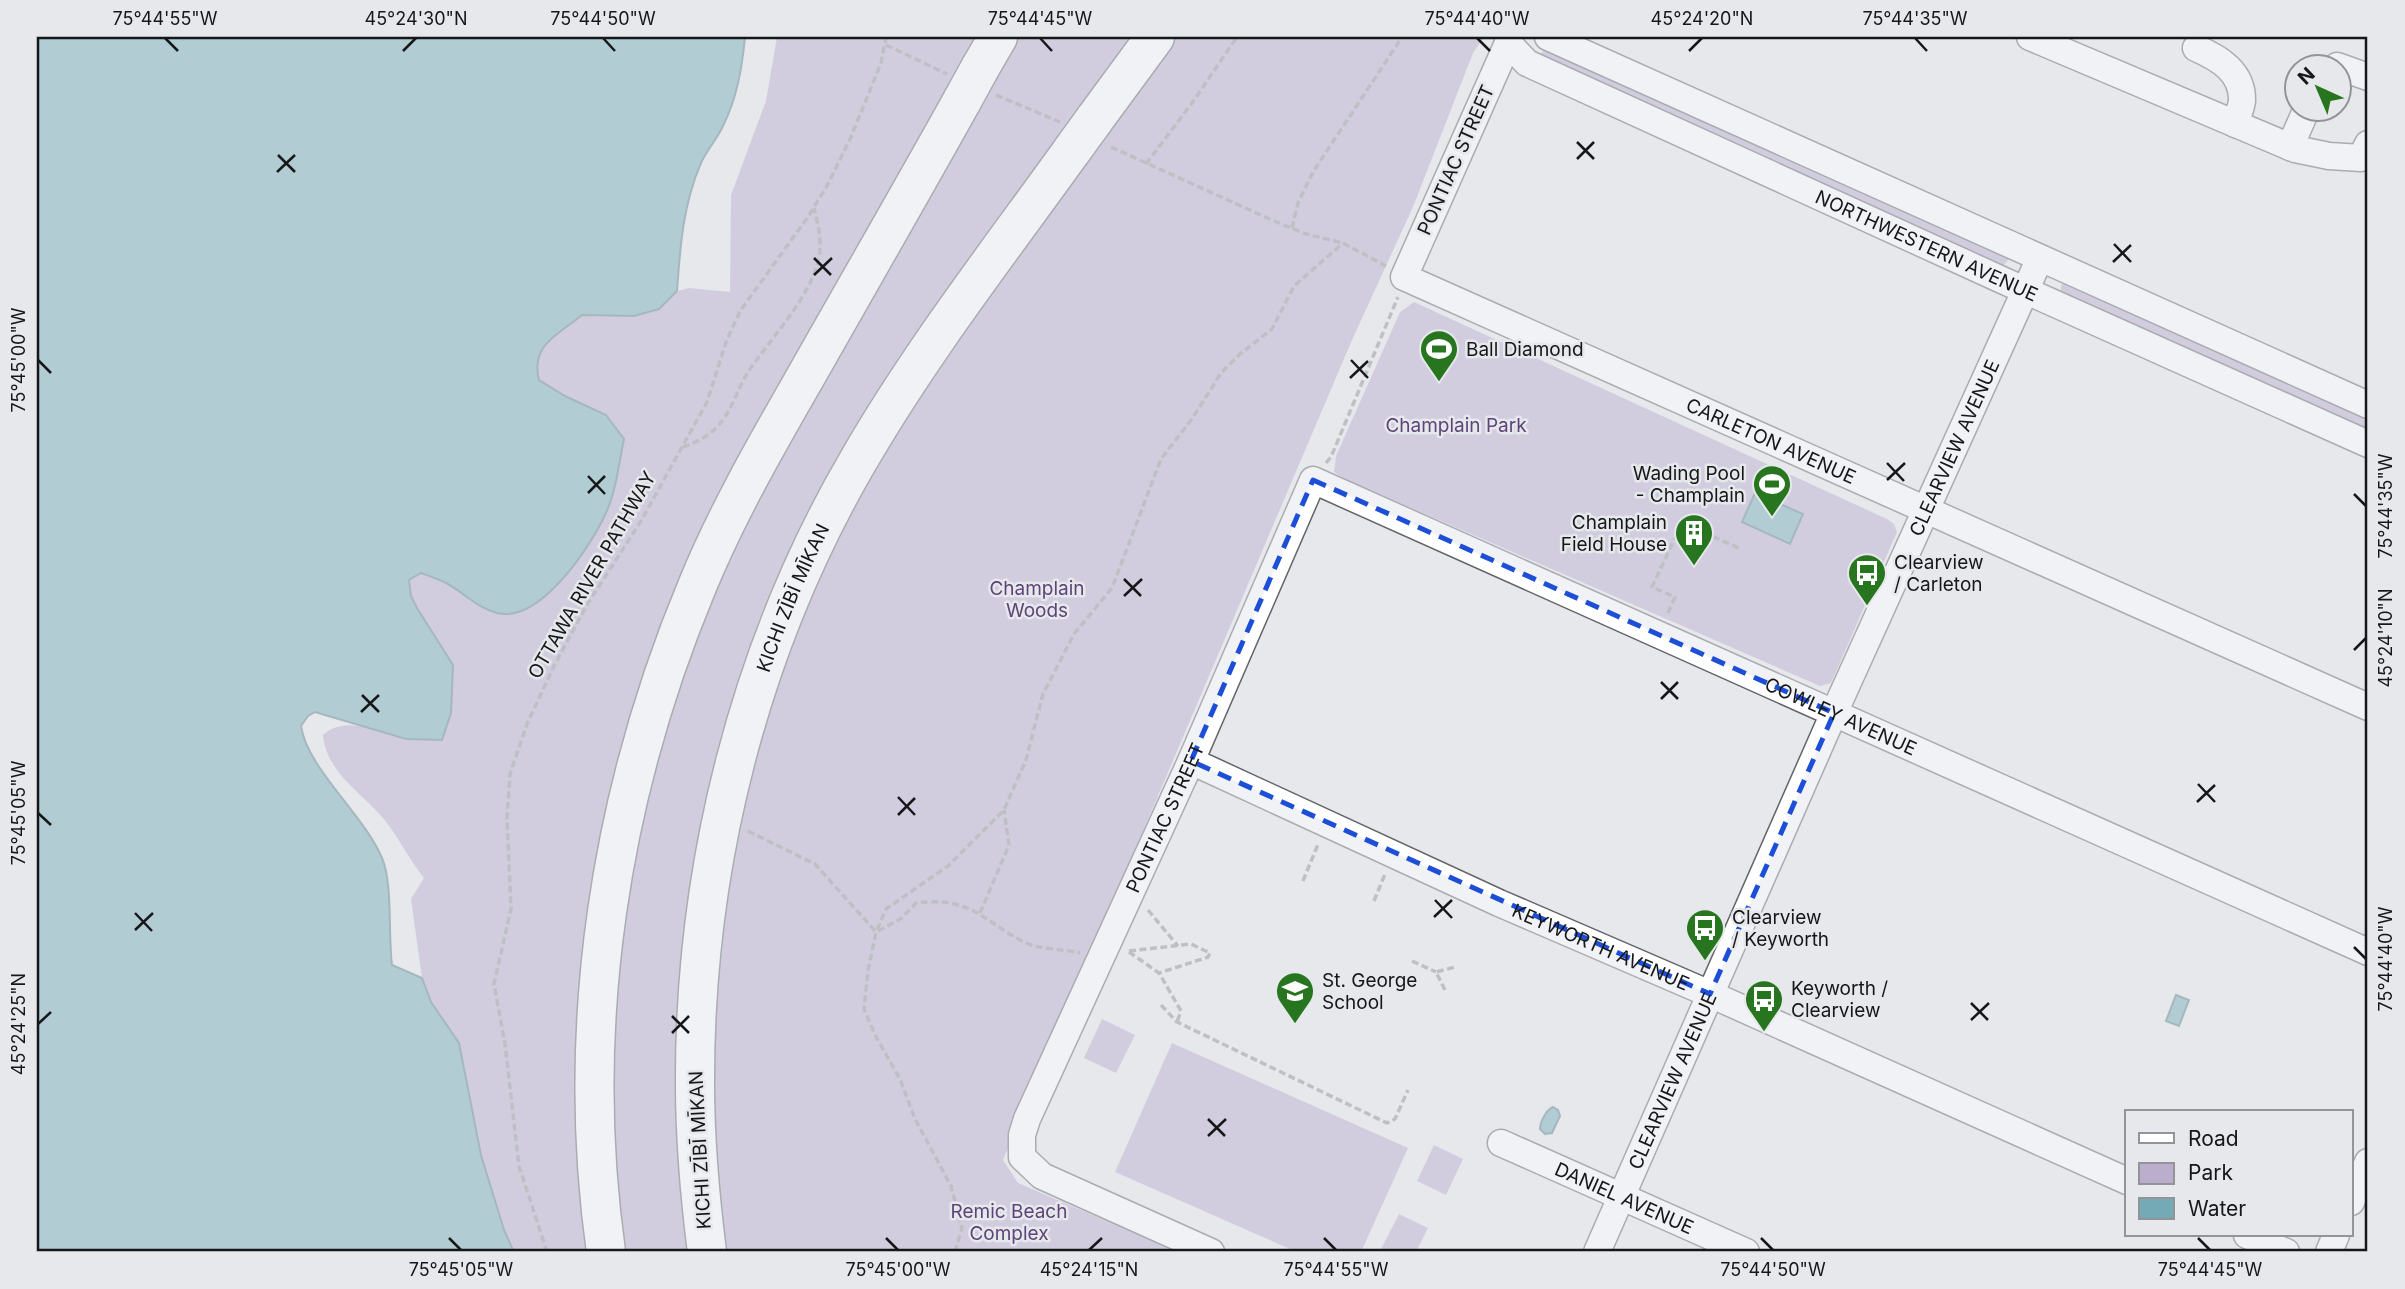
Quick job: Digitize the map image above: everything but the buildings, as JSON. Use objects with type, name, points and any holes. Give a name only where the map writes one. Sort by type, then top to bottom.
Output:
[{"type":"highway","name":"KICHI ZĪBĪ MĪKAN","points":[[707,1252],[700,1196],[695,1086],[703,937],[722,819],[733,770],[774,636],[810,552],[886,414],[916,368],[1155,37]]},
{"type":"highway","points":[[606,1252],[597,1184],[595,1066],[598,984],[615,861],[639,749],[651,709],[698,582],[745,487],[978,75]]},
{"type":"street","name":"NORTHWESTERN AVENUE","points":[[1548,37],[2368,405]]},
{"type":"street","points":[[2030,37],[2290,147],[2329,156],[2361,158],[2368,144]]},
{"type":"street","name":"NORTHWESTERN AVENUE","points":[[1517,40],[1527,63],[2025,291],[2368,444]]},
{"type":"street","name":"PONTIAC STREET","points":[[1404,277],[1517,40]]},
{"type":"street","points":[[2196,48],[2219,58],[2231,69],[2239,84],[2242,101],[2235,124]]},
{"type":"street","points":[[2290,147],[2301,122]]},
{"type":"street","name":"CLEARVIEW AVENUE","points":[[1597,1252],[1834,713],[2040,258]]},
{"type":"street","name":"CARLETON AVENUE","points":[[1404,277],[2368,707]]},
{"type":"street","name":"PONTIAC STREET","points":[[1211,1252],[1042,1176],[1022,1157],[1022,1135],[1027,1119],[1109,957],[1128,899],[1313,480]]},
{"type":"street","name":"COWLEY AVENUE","points":[[1313,480],[2368,952]]},
{"type":"street","name":"KEYWORTH AVENUE","points":[[1191,761],[1499,903],[1710,994],[2125,1180]]},
{"type":"street","name":"DANIEL AVENUE","points":[[1501,1143],[1746,1252]]},
{"type":"street","points":[[2352,1200],[2368,1162]]},
{"type":"street","points":[[2249,1236],[2286,1252]]},
{"type":"path","name":"OTTAWA RIVER PATHWAY","points":[[547,1252],[519,1166],[505,1044],[494,996],[494,984],[511,909],[507,818],[510,774],[527,724],[555,664],[587,606],[641,521],[707,402],[736,319],[828,184],[851,137],[887,37]]},
{"type":"path","points":[[1146,164],[1237,37]]},
{"type":"path","points":[[1291,228],[1298,203],[1313,172],[1402,37]]},
{"type":"path","points":[[886,44],[978,75],[1084,134],[1146,164],[1291,228],[1343,243],[1404,277],[1394,309],[1331,457],[1313,480]]},
{"type":"path","points":[[681,448],[701,440],[716,429],[729,412],[749,371],[774,339],[813,278],[821,247],[813,208]]},
{"type":"path","points":[[955,1252],[962,1228],[951,1186],[915,1119],[900,1079],[875,1035],[864,1009],[876,932],[886,909],[948,866],[1004,810],[1026,760],[1043,694],[1074,634],[1112,588],[1161,459],[1192,419],[1221,373],[1272,329],[1294,286],[1343,243]]},
{"type":"path","points":[[1659,635],[1675,597],[1652,587],[1682,523],[1739,548]]},
{"type":"path","points":[[981,913],[1009,845],[1004,810]]},
{"type":"path","points":[[722,819],[815,864],[876,932]]},
{"type":"path","points":[[1303,881],[1327,824]]},
{"type":"path","points":[[1374,901],[1387,869]]},
{"type":"path","points":[[1128,899],[1145,907],[1178,946]]},
{"type":"path","points":[[876,932],[902,918],[916,903],[938,900],[981,913],[1028,944],[1109,957],[1129,951],[1191,944],[1210,953],[1208,957],[1159,973]]},
{"type":"path","points":[[1129,951],[1159,973],[1181,1011],[1177,1022]]},
{"type":"path","points":[[1412,961],[1436,972],[1445,990]]},
{"type":"path","points":[[1436,972],[1455,967]]},
{"type":"path","points":[[1161,1005],[1177,1022],[1387,1123],[1395,1119],[1408,1090]]},
{"type":"highlighted area","points":[[1313,480],[1834,713],[1710,994],[1191,761]]},
{"type":"green space","points":[[777,37],[1484,37],[1473,53],[1413,207],[1352,340],[1003,1160],[1018,1183],[1179,1252],[514,1252],[504,1230],[481,1155],[459,1043],[431,1002],[422,978],[411,899],[424,878],[390,827],[340,774],[326,750],[323,735],[342,726],[363,726],[406,739],[451,713],[453,665],[417,608],[411,596],[409,580],[421,573],[446,583],[475,604],[499,614],[526,610],[556,587],[581,557],[606,415],[565,396],[539,380],[537,368],[542,349],[555,335],[582,315],[634,316],[659,309],[677,291],[689,288],[730,292],[731,195],[766,101]]},
{"type":"green space","points":[[1548,45],[2006,249],[2009,259],[1997,269],[1538,57]]},
{"type":"green space","points":[[2064,282],[2368,413],[2368,433],[2061,292]]},
{"type":"green space","name":"Champlain Park","points":[[1414,302],[1894,524],[1897,532],[1831,683],[1820,686],[1334,472],[1336,456],[1400,312]]},
{"type":"green space","points":[[1102,1019],[1135,1035],[1116,1073],[1084,1058]]},
{"type":"green space","points":[[1172,1043],[1408,1148],[1361,1252],[1297,1252],[1115,1172]]},
{"type":"green space","points":[[1434,1145],[1463,1159],[1446,1195],[1417,1181]]},
{"type":"green space","points":[[1399,1214],[1428,1228],[1416,1252],[1387,1252],[1381,1249]]},
{"type":"water","points":[[37,37],[745,37],[732,105],[721,131],[701,163],[690,194],[681,242],[677,291],[659,309],[634,316],[582,315],[548,342],[539,358],[539,380],[565,396],[606,415],[624,439],[609,504],[589,544],[562,580],[546,595],[530,607],[513,613],[490,611],[446,583],[421,573],[409,580],[411,596],[417,608],[453,665],[451,713],[442,740],[406,739],[315,712],[308,716],[301,726],[305,742],[314,758],[363,825],[382,858],[388,881],[392,965],[422,978],[431,1002],[459,1043],[481,1155],[504,1230],[514,1252],[37,1252]]},
{"type":"water","name":"Wading Pool - Champlain","points":[[1755,493],[1803,514],[1790,544],[1742,522]]},
{"type":"water","points":[[2176,995],[2189,1000],[2179,1026],[2166,1021]]},
{"type":"water","points":[[1553,1107],[1558,1110],[1560,1116],[1552,1133],[1545,1134],[1540,1129],[1541,1123]]},
{"type":"place","name":"Ball Diamond","points":[[1439,383]]},
{"type":"place","name":"Wading Pool - Champlain","points":[[1772,518]]},
{"type":"place","name":"Champlain Field House","points":[[1694,567]]},
{"type":"place","name":"Clearview / Carleton","points":[[1867,607]]},
{"type":"place","name":"Clearview / Keyworth","points":[[1705,962]]},
{"type":"place","name":"St. George School","points":[[1295,1025]]},
{"type":"place","name":"Keyworth / Clearview","points":[[1764,1033]]},
{"type":"park label","name":"Champlain Woods","points":[[1037,599]]},
{"type":"park label","name":"Remic Beach Complex","points":[[1009,1222]]}]
